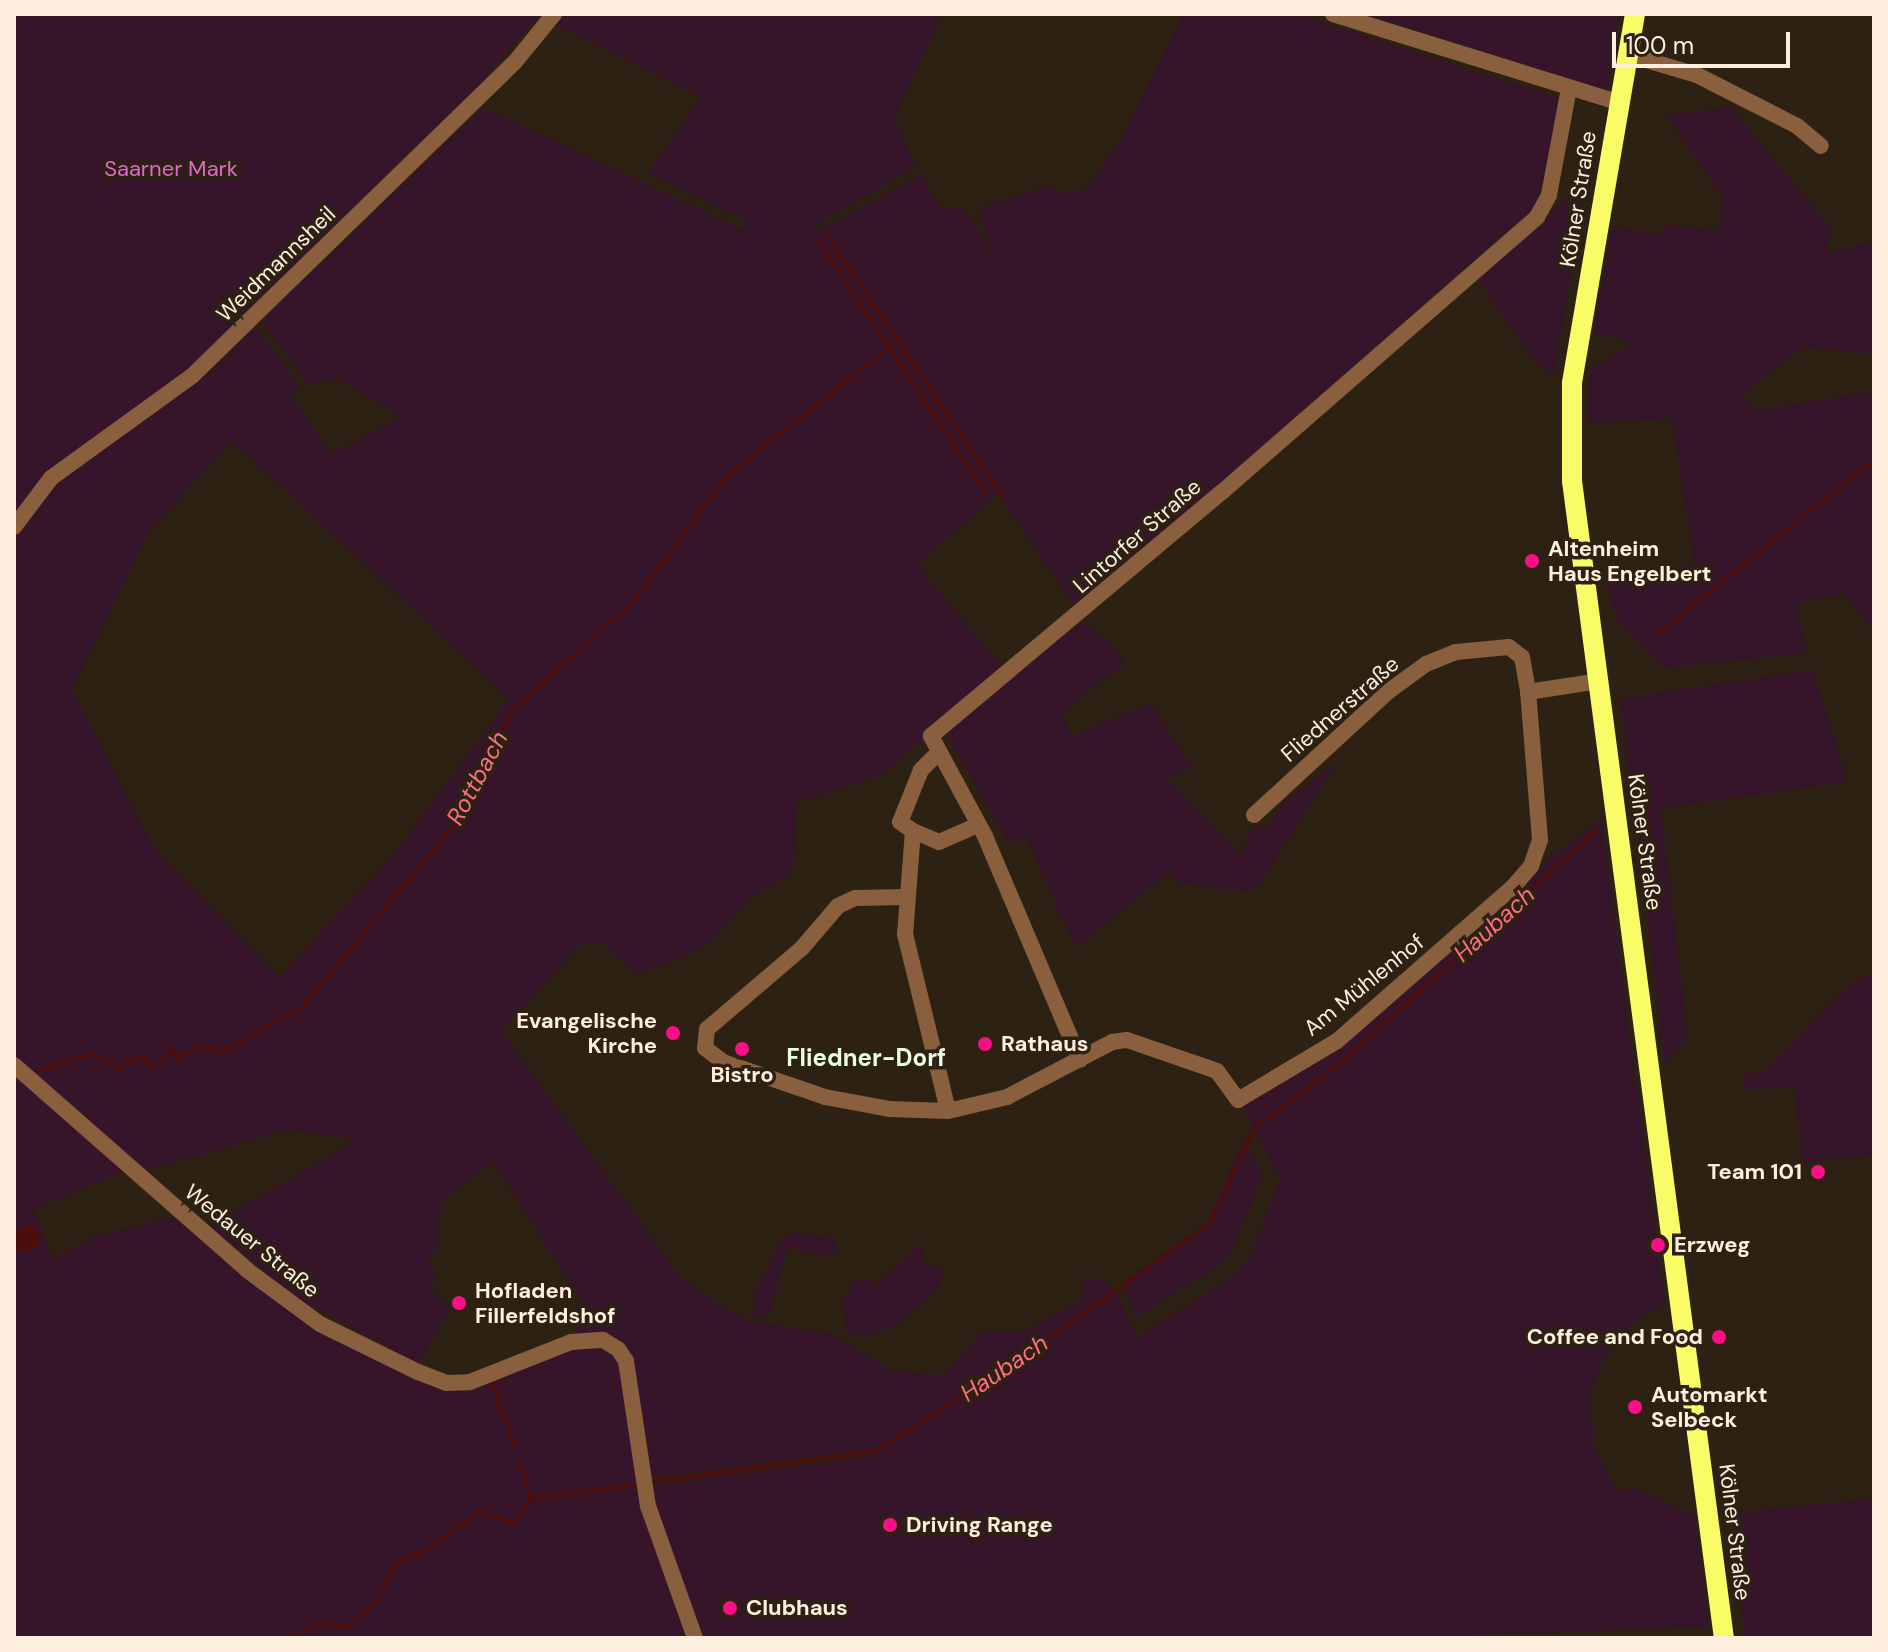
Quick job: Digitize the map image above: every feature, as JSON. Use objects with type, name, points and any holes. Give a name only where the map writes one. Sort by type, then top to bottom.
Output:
[{"type":"main road","name":"Kölner Straße","points":[[1635,14],[1572,383],[1570,430],[1724,1638]]},
{"type":"street","name":"Weidmannsheil","points":[[14,527],[51,478],[192,376],[497,80],[554,14]]},
{"type":"street","points":[[1333,14],[1618,102]]},
{"type":"street","points":[[1626,54],[1697,75],[1797,126],[1821,146]]},
{"type":"street","name":"Lintorfer Straße","points":[[937,754],[931,736],[1200,512],[1537,217],[1549,195],[1569,88]]},
{"type":"street","name":"Fliednerstraße","points":[[1254,815],[1389,691],[1426,664],[1456,652],[1509,647],[1522,657],[1528,692]]},
{"type":"street","points":[[1528,692],[1600,681]]},
{"type":"street","name":"Am Mühlenhof","points":[[907,897],[855,898],[838,906],[802,948],[707,1029],[704,1042],[712,1056],[825,1097],[889,1109],[948,1111],[1007,1097],[1112,1042],[1145,1044],[1217,1071],[1238,1100],[1337,1041],[1531,866],[1540,840],[1540,809],[1528,692]]},
{"type":"street","points":[[978,825],[939,842],[900,822],[901,813],[921,770],[937,754],[978,825],[1080,1060]]},
{"type":"street","points":[[913,831],[907,897],[908,949],[948,1111]]},
{"type":"street","name":"Wedauer Straße","points":[[14,1065],[247,1270],[320,1324],[418,1372],[446,1383],[470,1382],[571,1342],[603,1340],[618,1349],[626,1361],[642,1481],[695,1638]]},
{"type":"green space","name":"Saarner Mark","points":[[14,14],[540,15],[474,90],[245,313],[301,387],[290,392],[331,454],[401,417],[336,378],[310,385],[261,321],[483,107],[743,230],[746,221],[648,173],[701,97],[556,25],[565,14],[928,14],[940,20],[894,118],[916,166],[819,223],[812,234],[921,174],[942,209],[963,207],[992,253],[978,208],[1053,184],[1055,190],[1070,193],[1087,188],[1122,139],[1183,14],[1295,14],[1556,97],[1559,104],[1537,204],[1083,606],[1074,606],[998,494],[917,565],[1004,669],[882,774],[797,802],[793,873],[750,898],[705,948],[638,975],[602,944],[581,944],[501,1031],[679,1275],[712,1300],[748,1321],[830,1333],[889,1370],[944,1375],[982,1331],[1025,1331],[1081,1300],[1081,1278],[1103,1279],[1119,1295],[1136,1338],[1235,1275],[1252,1253],[1280,1179],[1242,1106],[1601,818],[1665,1303],[1629,1325],[1605,1357],[1590,1391],[1594,1446],[1616,1490],[1635,1488],[1695,1517],[1709,1627],[1381,1638],[14,1638]],"holes":[[[232,441],[509,699],[392,856],[279,977],[154,848],[72,690],[149,532]],[[286,1130],[358,1139],[209,1226],[295,1297],[418,1364],[451,1308],[429,1287],[438,1272],[426,1264],[438,1246],[441,1201],[493,1162],[583,1303],[573,1310],[578,1346],[473,1388],[451,1391],[424,1384],[322,1329],[174,1217],[95,1236],[53,1259],[34,1209],[127,1170],[131,1175]],[[871,1449],[877,1455],[640,1487],[638,1480]]]},
{"type":"green space","points":[[1364,14],[1619,14],[1606,90]]},
{"type":"green space","points":[[1730,106],[1837,236],[1828,238],[1828,254],[1874,240],[1874,354],[1804,347],[1742,394],[1758,410],[1874,391],[1874,632],[1843,593],[1795,604],[1807,653],[1665,668],[1618,621],[1605,581],[1694,564],[1672,418],[1587,424],[1590,369],[1627,347],[1627,340],[1593,333],[1612,226],[1664,235],[1662,224],[1718,231],[1722,197],[1667,116]]},
{"type":"green space","points":[[1581,185],[1585,186],[1554,375],[1534,361],[1478,280]]},
{"type":"green space","points":[[1080,621],[1111,642],[1125,662],[1062,713],[1073,736],[1151,703],[1193,768],[1167,778],[1241,855],[1253,827],[1269,828],[1280,805],[1337,762],[1263,880],[1250,892],[1175,882],[1171,871],[1076,948],[1026,838],[1008,843],[945,731]]},
{"type":"green space","points":[[1813,669],[1848,782],[1661,808],[1688,1037],[1665,1063],[1620,699]]},
{"type":"green space","points":[[1874,973],[1874,1155],[1803,1163],[1794,1086],[1748,1090],[1743,1087],[1745,1074],[1764,1071],[1853,981]]},
{"type":"green space","points":[[1243,1140],[1263,1175],[1234,1246],[1222,1264],[1135,1317],[1122,1283],[1208,1221]]},
{"type":"green space","points":[[794,1232],[836,1239],[835,1254],[818,1257],[788,1247],[768,1318],[751,1316],[758,1304],[751,1300],[782,1238]]},
{"type":"green space","points":[[919,1245],[923,1245],[922,1261],[944,1270],[940,1286],[897,1325],[866,1337],[846,1331],[841,1297],[850,1294],[852,1281],[873,1279],[874,1286]]},
{"type":"green space","points":[[1874,1498],[1874,1638],[1744,1638],[1731,1513]]},
{"type":"shaded area","points":[[27,1226],[36,1230],[40,1239],[36,1248],[27,1252],[18,1248],[14,1239],[18,1230]]},
{"type":"waterway","points":[[826,234],[1003,497]]},
{"type":"waterway","points":[[819,241],[986,492]]},
{"type":"waterway","name":"Rottbach","points":[[37,1071],[93,1053],[120,1070],[128,1061],[144,1057],[149,1068],[162,1064],[171,1047],[178,1057],[202,1045],[221,1052],[300,1009],[454,826],[512,711],[634,601],[727,476],[892,345]]},
{"type":"waterway","name":"Haubach","points":[[1655,636],[1874,460]]},
{"type":"waterway","name":"Haubach","points":[[647,1483],[875,1451],[987,1381],[1209,1225],[1255,1128],[1339,1065],[1596,831]]},
{"type":"waterway","points":[[493,1385],[514,1446]]},
{"type":"waterway","points":[[520,1463],[531,1499]]},
{"type":"waterway","name":"Haubach","points":[[288,1638],[321,1624],[349,1626],[376,1602],[396,1562],[431,1547],[478,1512],[513,1522],[531,1499],[638,1484]]},
{"type":"place","name":"Altenheim Haus Engelbert","points":[[1532,561]]},
{"type":"place","name":"Evangelische Kirche","points":[[673,1033]]},
{"type":"place","name":"Rathaus","points":[[985,1044]]},
{"type":"place","name":"Bistro","points":[[742,1049]]},
{"type":"place","name":"Team 101","points":[[1818,1172]]},
{"type":"place","name":"Erzweg","points":[[1658,1245]]},
{"type":"place","name":"Hofladen Fillerfeldshof","points":[[459,1303]]},
{"type":"place","name":"Coffee and Food","points":[[1719,1337]]},
{"type":"place","name":"Automarkt Selbeck","points":[[1635,1407]]},
{"type":"place","name":"Driving Range","points":[[890,1525]]},
{"type":"place","name":"Clubhaus","points":[[730,1608]]},
{"type":"district","name":"Fliedner-Dorf","points":[[866,1058]]}]
